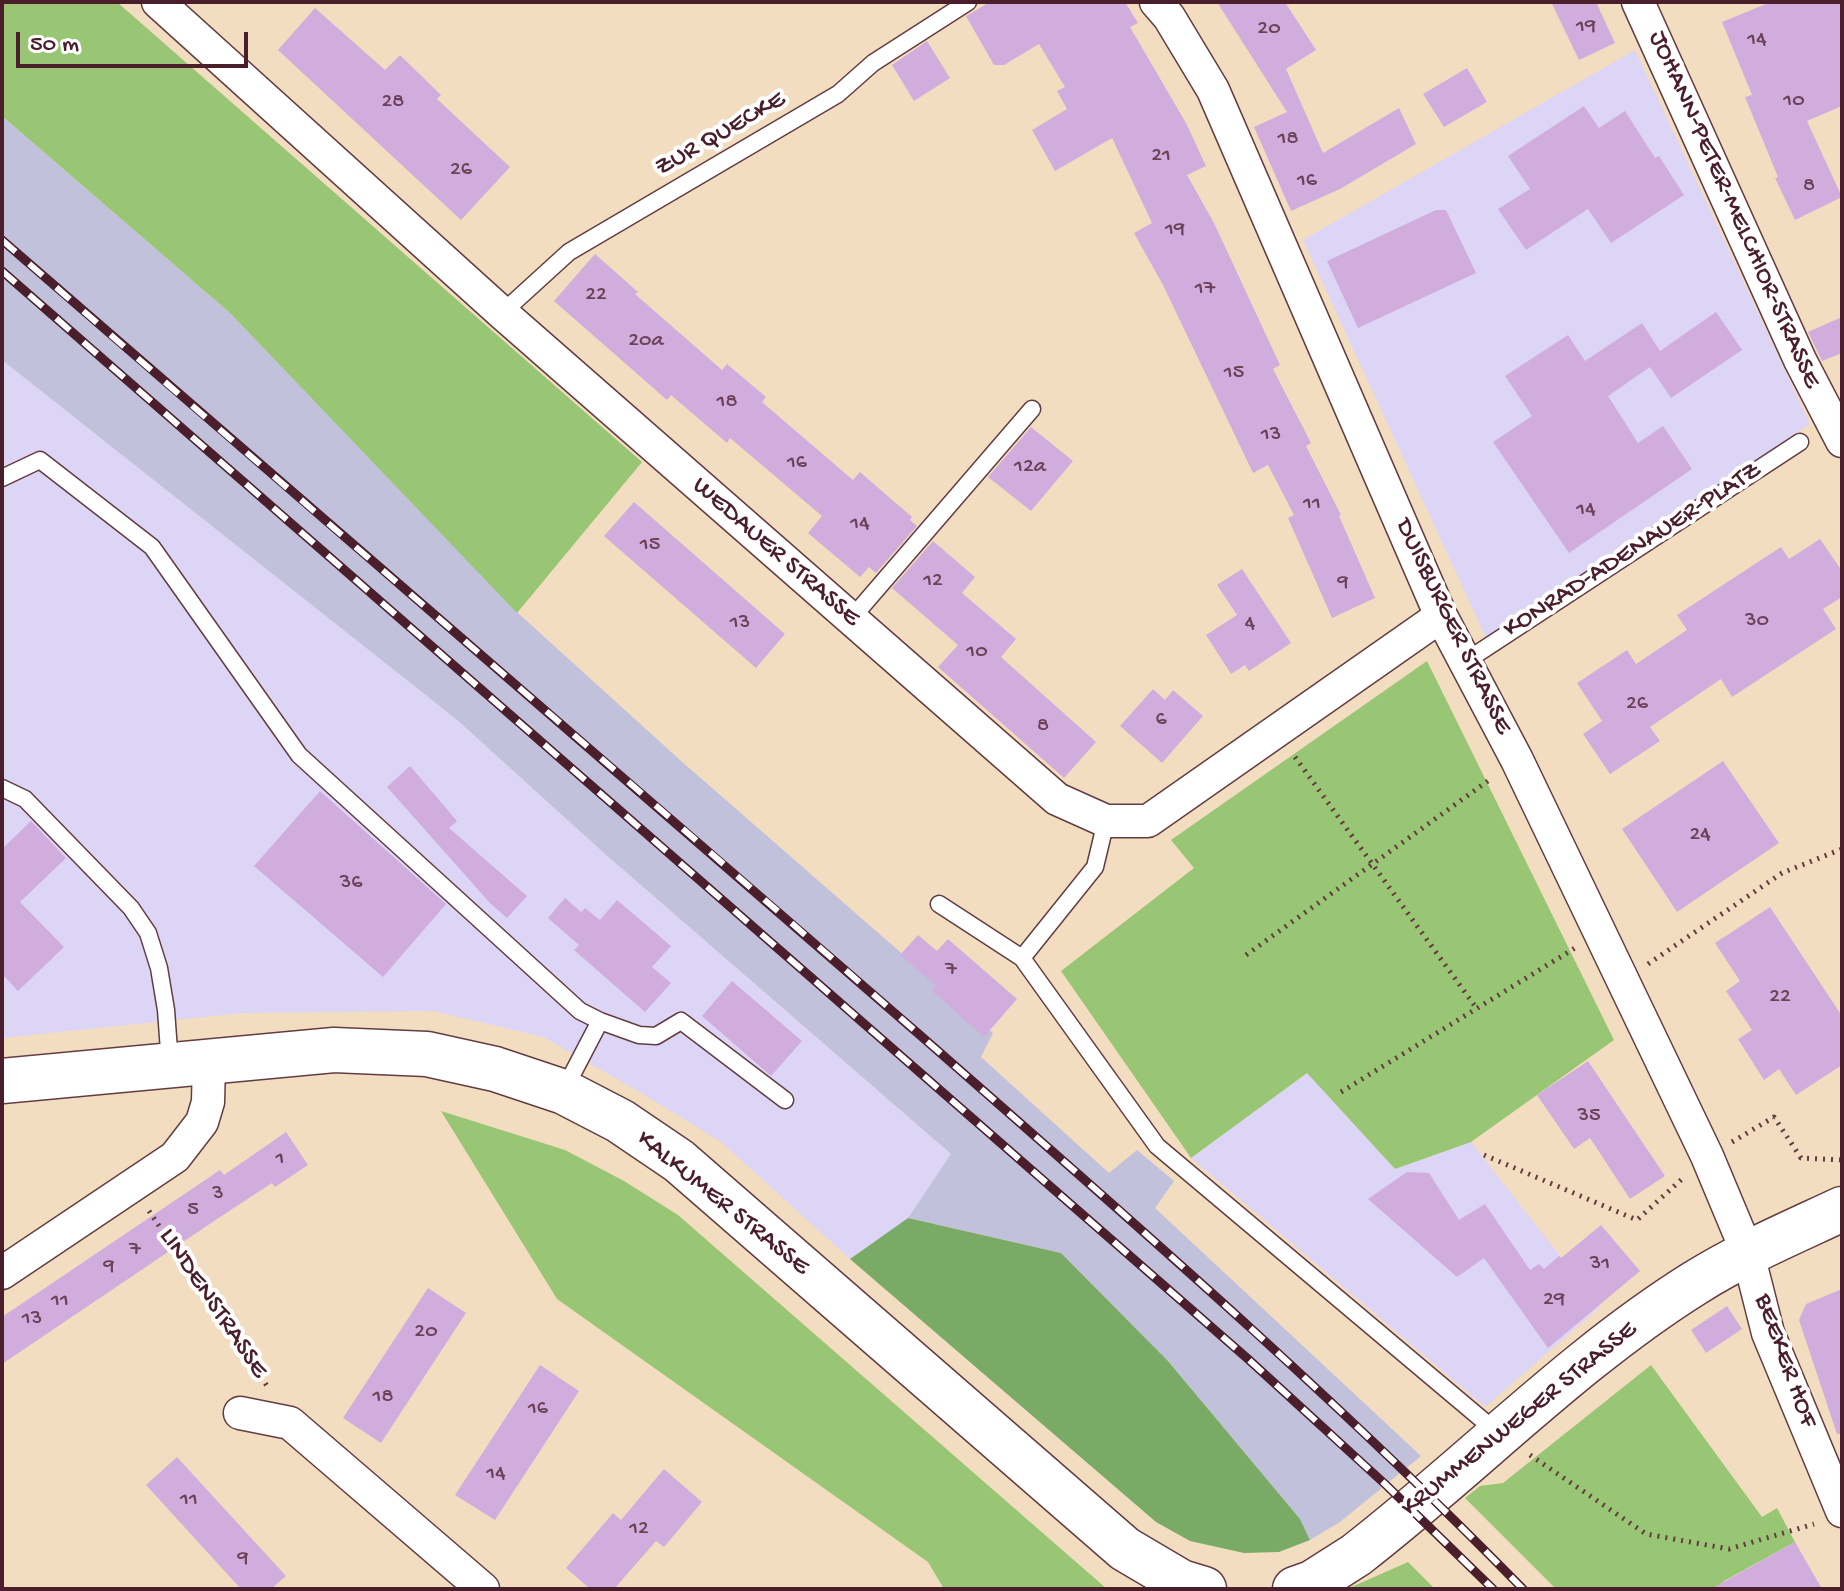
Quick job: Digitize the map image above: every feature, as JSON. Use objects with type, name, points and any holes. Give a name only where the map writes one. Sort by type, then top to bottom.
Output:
[{"type":"main road","name":"KALKUMER STRASSE","points":[[2,1081],[334,1050],[427,1054],[495,1069],[564,1092],[620,1121],[679,1161],[1125,1549],[1181,1582],[1204,1589]]},
{"type":"main road","points":[[1748,1254],[1842,1209]]},
{"type":"main road","name":"KRUMMENWEGER STRASSE","points":[[1295,1589],[1312,1583],[1356,1555],[1612,1341],[1695,1283],[1748,1254]]},
{"type":"street","name":"WEDAUER STRASSE","points":[[158,2],[502,313],[1057,799],[1106,821],[1148,821],[1441,616]]},
{"type":"street","name":"DUISBURGER STRASSE","points":[[1156,2],[1169,17],[1213,90],[1441,616],[1517,760],[1625,981],[1707,1156],[1748,1254]]},
{"type":"street","name":"JOHANN-PETER-MELCHIOR-STRASSE","points":[[1638,2],[1837,423]]},
{"type":"street","points":[[2,1273],[175,1157],[202,1122],[208,1102],[189,1064]]},
{"type":"street","name":"BEEKER HOF","points":[[1748,1254],[1768,1333],[1835,1516]]},
{"type":"street","name":"LINDENSTRASSE","points":[[240,1413],[290,1423],[483,1589]]},
{"type":"lane","name":"ZUR QUECKE","points":[[502,313],[569,252],[838,94],[873,63],[968,2]]},
{"type":"lane","points":[[851,619],[1032,409]]},
{"type":"lane","name":"KONRAD-ADENAUER-PLATZ","points":[[1466,661],[1800,442]]},
{"type":"lane","points":[[2,478],[40,460],[152,547],[299,755],[580,1011],[639,1035],[656,1036],[681,1021],[785,1100]]},
{"type":"lane","points":[[2,788],[25,799],[131,908],[148,933],[159,968],[166,1010],[189,1064]]},
{"type":"lane","points":[[1022,958],[1095,867],[1106,821]]},
{"type":"lane","points":[[939,904],[1022,958],[1157,1146],[1500,1435]]},
{"type":"lane","points":[[564,1092],[600,1021]]},
{"type":"path","points":[[1276,731],[1477,1009]]},
{"type":"path","points":[[1246,955],[1517,760]]},
{"type":"path","points":[[1625,981],[1782,873],[1842,849]]},
{"type":"path","points":[[1341,1092],[1601,932]]},
{"type":"path","points":[[1484,1155],[1637,1220],[1707,1156],[1774,1117],[1801,1158],[1842,1160]]},
{"type":"path","name":"LINDENSTRASSE","points":[[131,1186],[245,1350],[290,1423]]},
{"type":"path","points":[[1500,1435],[1646,1534],[1729,1549],[1835,1516]]},
{"type":"shaded area","points":[[1635,50],[1810,424],[1487,640],[1303,240]]},
{"type":"shaded area","points":[[2,116],[230,313],[518,613],[680,760],[993,1033],[981,1057],[1109,1173],[1137,1150],[1174,1181],[1155,1208],[1421,1456],[1340,1522],[1310,1540],[1300,1519],[1168,1361],[1061,1253],[908,1218],[951,1154],[604,853],[456,719],[2,360]]},
{"type":"shaded area","points":[[2,360],[456,719],[604,853],[952,1155],[908,1218],[850,1259],[721,1142],[643,1094],[543,1037],[433,1011],[242,1013],[2,1038]]},
{"type":"shaded area","points":[[1307,1073],[1395,1169],[1471,1142],[1600,1307],[1485,1407],[1191,1158]]},
{"type":"green space","points":[[2,2],[117,2],[642,462],[517,613],[230,313],[2,116]]},
{"type":"green space","points":[[1427,661],[1614,1040],[1471,1142],[1395,1169],[1307,1073],[1191,1158],[1061,971],[1194,868],[1171,840]]},
{"type":"green space","points":[[441,1111],[565,1150],[624,1181],[678,1215],[1107,1589],[944,1589],[928,1562],[557,1299]]},
{"type":"green space","points":[[908,1218],[1061,1253],[1168,1361],[1300,1519],[1310,1540],[1279,1552],[1244,1553],[1190,1541],[1156,1522],[850,1259]]},
{"type":"green space","points":[[1651,1365],[1762,1517],[1777,1508],[1795,1542],[1724,1581],[1716,1589],[1556,1589],[1465,1498],[1480,1486],[1503,1483]]},
{"type":"green space","points":[[1408,1562],[1435,1589],[1347,1589]]},
{"type":"building","points":[[990,2],[1125,2],[1138,23],[1130,27],[1186,123],[1206,166],[1187,175],[1214,223],[1280,365],[1273,369],[1311,443],[1306,446],[1341,515],[1375,598],[1332,618],[1288,518],[1294,515],[1268,465],[1253,473],[1163,285],[1134,233],[1152,223],[1112,138],[1055,171],[1032,130],[1067,109],[1057,91],[1065,87],[1039,44],[1004,65],[994,65],[966,16]]},
{"type":"building","points":[[1217,2],[1285,2],[1316,50],[1286,69],[1323,153],[1399,108],[1416,144],[1340,189],[1291,211],[1254,127],[1287,112]]},
{"type":"building","points":[[1551,2],[1596,2],[1615,43],[1579,60]]},
{"type":"building","points":[[1771,2],[1842,2],[1842,106],[1807,121],[1842,197],[1795,220],[1775,178],[1778,177],[1745,97],[1752,95],[1722,22]]},
{"type":"building","points":[[315,8],[385,70],[400,55],[441,95],[437,99],[510,167],[461,220],[278,50]]},
{"type":"building","points":[[927,41],[950,78],[914,101],[892,65]]},
{"type":"building","points":[[1467,68],[1487,102],[1444,127],[1423,94]]},
{"type":"building","points":[[1584,106],[1599,128],[1625,111],[1655,158],[1659,156],[1684,195],[1611,243],[1588,209],[1526,250],[1498,209],[1530,189],[1508,156]]},
{"type":"building","points":[[1436,210],[1446,210],[1476,273],[1358,328],[1327,261]]},
{"type":"building","points":[[595,254],[638,292],[635,294],[722,370],[727,364],[766,397],[762,402],[853,480],[860,472],[912,517],[910,520],[917,526],[876,573],[869,567],[860,577],[808,533],[822,516],[730,438],[727,443],[671,395],[667,400],[554,301]]},
{"type":"building","points":[[1716,312],[1742,350],[1671,398],[1650,367],[1608,396],[1638,443],[1663,426],[1692,469],[1569,553],[1493,442],[1532,416],[1505,376],[1568,335],[1585,361],[1642,323],[1660,351]]},
{"type":"building","points":[[1842,317],[1842,353],[1822,361],[1808,332]]},
{"type":"building","points":[[1031,427],[1073,461],[1031,511],[988,477]]},
{"type":"building","points":[[634,502],[785,634],[756,668],[604,536]]},
{"type":"building","points":[[1820,539],[1842,571],[1842,597],[1823,609],[1836,629],[1732,697],[1721,679],[1650,727],[1660,741],[1610,774],[1583,734],[1602,721],[1577,683],[1627,650],[1636,664],[1687,630],[1677,615],[1781,547],[1789,559]]},
{"type":"building","points":[[933,541],[975,577],[962,593],[1016,639],[1001,657],[1096,742],[1064,778],[938,667],[958,645],[892,588]]},
{"type":"building","points":[[1242,569],[1291,643],[1249,671],[1245,665],[1231,674],[1206,635],[1237,615],[1217,585]]},
{"type":"building","points":[[1153,689],[1165,700],[1173,690],[1203,716],[1162,763],[1120,726]]},
{"type":"building","points":[[1723,761],[1779,843],[1677,912],[1622,829]]},
{"type":"building","points":[[410,766],[457,821],[449,828],[527,896],[507,918],[490,903],[387,787]]},
{"type":"building","points":[[320,791],[446,904],[383,977],[254,866]]},
{"type":"building","points":[[31,821],[66,858],[20,902],[64,947],[18,991],[2,974],[2,849]]},
{"type":"building","points":[[565,898],[581,912],[585,908],[600,920],[617,900],[671,946],[652,967],[671,983],[645,1012],[574,950],[579,945],[548,918]]},
{"type":"building","points":[[1770,907],[1842,1016],[1842,1065],[1796,1095],[1779,1069],[1764,1080],[1738,1039],[1752,1030],[1726,991],[1740,981],[1715,943]]},
{"type":"building","points":[[918,935],[937,951],[948,939],[1017,999],[984,1037],[932,991],[936,986],[900,955]]},
{"type":"building","points":[[732,981],[802,1041],[771,1076],[702,1016]]},
{"type":"building","points":[[1588,1061],[1665,1176],[1630,1199],[1590,1138],[1574,1149],[1537,1095]]},
{"type":"building","points":[[286,1132],[308,1165],[275,1187],[272,1183],[2,1364],[2,1317],[220,1170],[224,1175]]},
{"type":"building","points":[[1407,1172],[1429,1173],[1459,1220],[1485,1204],[1530,1270],[1539,1264],[1544,1269],[1601,1225],[1640,1271],[1548,1348],[1484,1258],[1457,1277],[1368,1199]]},
{"type":"building","points":[[428,1288],[466,1313],[381,1443],[343,1418]]},
{"type":"building","points":[[1842,1289],[1842,1434],[1837,1434],[1799,1320],[1806,1304]]},
{"type":"building","points":[[1727,1306],[1742,1329],[1706,1353],[1691,1330]]},
{"type":"building","points":[[540,1365],[579,1391],[495,1520],[455,1495]]},
{"type":"building","points":[[177,1457],[286,1576],[271,1589],[241,1589],[146,1485]]},
{"type":"building","points":[[664,1469],[702,1502],[664,1547],[656,1541],[614,1589],[590,1589],[566,1568],[613,1513],[621,1520]]},
{"type":"building","points":[[1795,1542],[1822,1589],[1711,1589]]},
{"type":"railway","points":[[2,240],[1151,1239],[1303,1376],[1523,1589]]},
{"type":"railway","points":[[2,271],[1248,1359],[1385,1484],[1493,1589]]}]
